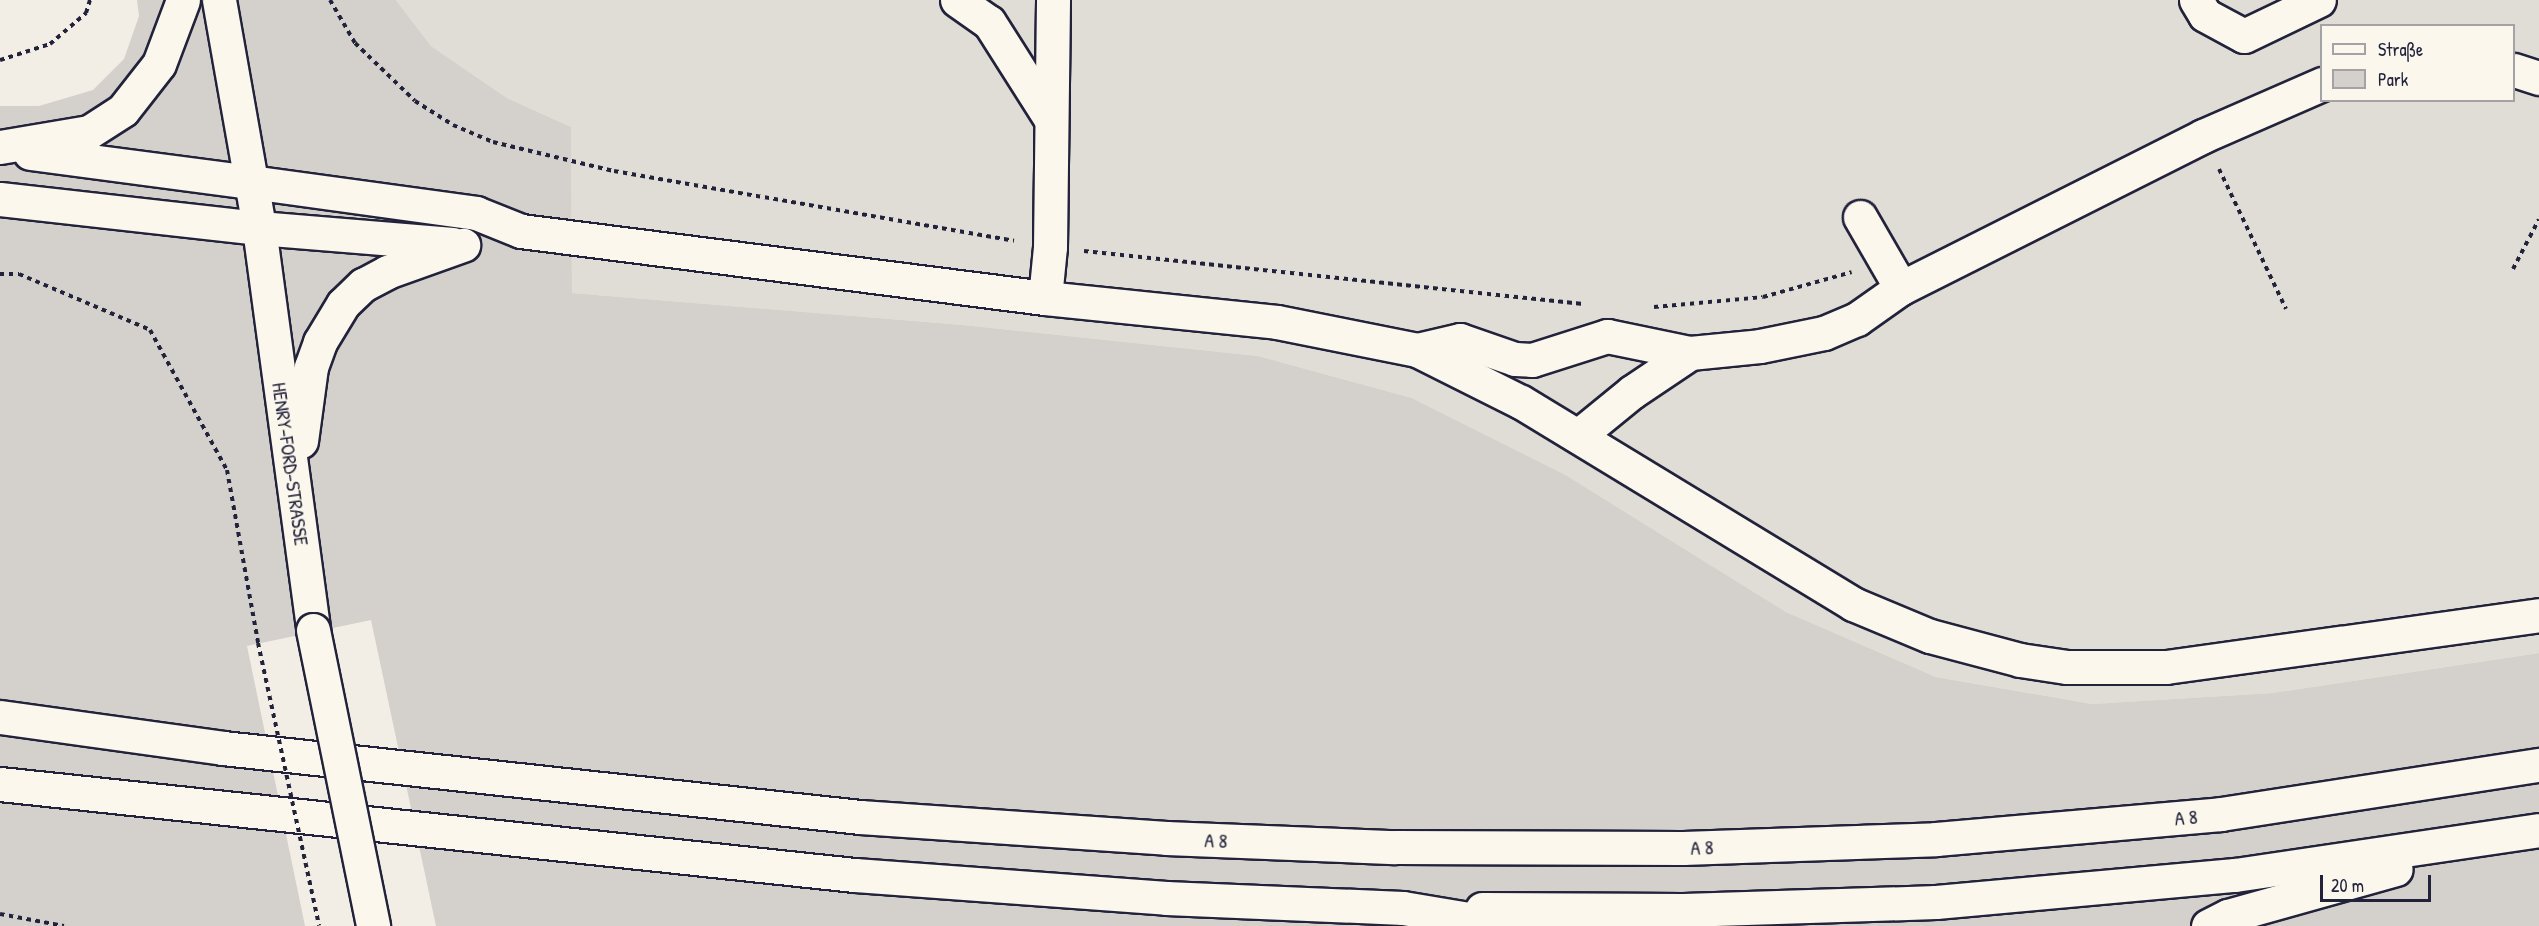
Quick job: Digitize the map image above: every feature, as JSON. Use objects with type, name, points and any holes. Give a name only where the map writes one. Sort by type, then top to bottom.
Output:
[{"type":"main road","points":[[0,148],[89,132],[123,110],[159,64],[183,0]]},
{"type":"main road","name":"HENRY-FORD-STRASSE","points":[[219,0],[259,228],[313,630],[373,926]]},
{"type":"main road","points":[[957,0],[989,22],[1050,118]]},
{"type":"main road","points":[[1045,298],[1050,247],[1053,0]]},
{"type":"main road","points":[[2196,0],[2205,15],[2244,36],[2319,0]]},
{"type":"main road","points":[[2515,70],[2539,78]]},
{"type":"main road","points":[[1417,350],[1460,340],[1515,359],[1532,360],[1607,336],[1690,353],[1760,346],[1824,333],[1857,319],[1901,288],[2203,136],[2320,85]]},
{"type":"main road","points":[[0,148],[476,213],[521,231],[1045,298],[1277,322],[1417,350],[1521,402],[1853,604],[1939,639],[2020,660],[2067,667],[2166,667],[2539,615]]},
{"type":"main road","points":[[0,199],[259,228],[463,245]]},
{"type":"main road","points":[[1860,217],[1901,288]]},
{"type":"main road","points":[[295,496],[306,393],[320,342],[331,320],[363,285],[387,272],[463,245],[521,231]]},
{"type":"main road","points":[[1578,436],[1632,392],[1690,353]]},
{"type":"main road","name":"A 8","points":[[0,717],[223,748],[860,817],[1166,838],[1395,847],[1695,848],[1936,839],[2221,814],[2539,765]]},
{"type":"main road","points":[[0,784],[855,875],[1166,898],[1402,908],[1683,910],[1936,902],[2235,875],[2539,830]]},
{"type":"main road","points":[[2208,926],[2228,916],[2501,837]]},
{"type":"main road","points":[[1402,908],[1511,926]]},
{"type":"path","points":[[0,60],[50,44],[86,13],[90,0]]},
{"type":"path","points":[[330,0],[355,43],[415,101],[453,124],[493,142],[614,171],[1050,247],[1595,305]]},
{"type":"path","points":[[2203,136],[2286,309]]},
{"type":"path","points":[[2513,269],[2539,219]]},
{"type":"path","points":[[1652,307],[1763,297],[1854,271],[1884,259]]},
{"type":"path","points":[[0,274],[19,274],[150,330],[227,470],[258,643],[318,926]]},
{"type":"path","points":[[0,914],[64,926]]},
{"type":"shaded area","points":[[396,0],[2539,0],[2539,653],[2272,693],[2092,704],[1936,677],[1786,612],[1564,474],[1412,398],[1258,356],[963,325],[572,293],[571,127],[507,98],[431,46]]},
{"type":"green space","points":[[137,0],[396,0],[431,46],[507,98],[571,127],[572,293],[963,325],[1258,356],[1412,398],[1564,474],[1786,612],[1936,677],[2092,704],[2272,693],[2539,653],[2539,926],[436,926],[371,620],[247,646],[305,926],[0,926],[0,106],[39,106],[93,90],[124,59],[139,16]]}]
